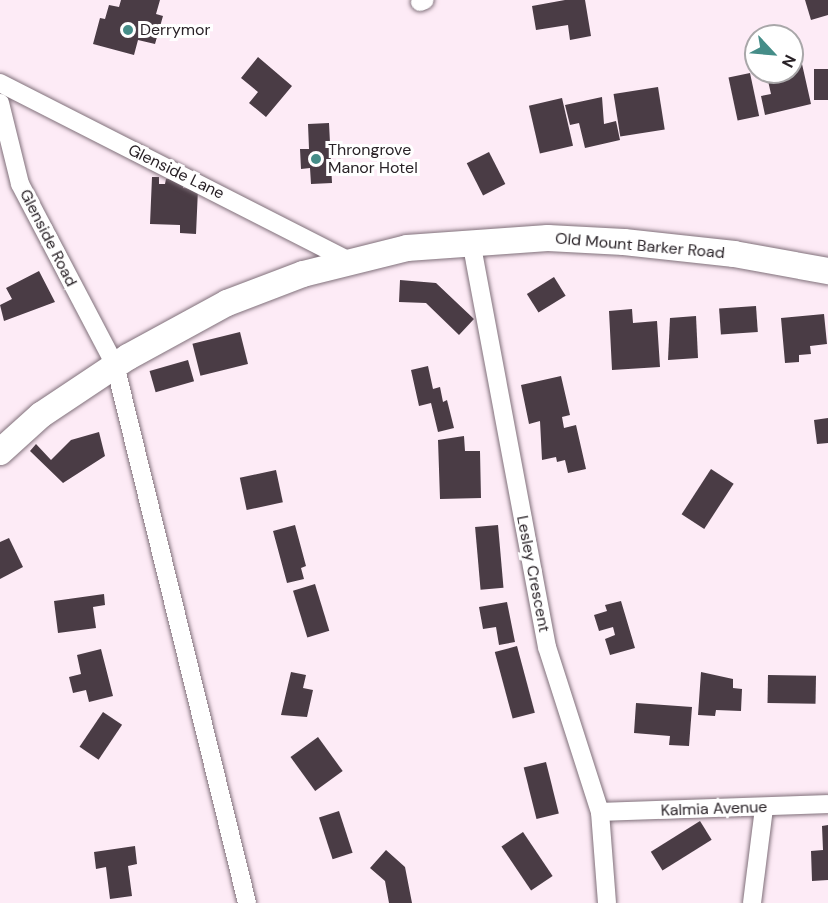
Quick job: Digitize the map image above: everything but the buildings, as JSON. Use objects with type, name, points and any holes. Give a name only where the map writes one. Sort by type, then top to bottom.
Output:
[{"type":"main road","name":"Old Mount Barker Road","points":[[0,452],[41,416],[115,365],[227,303],[303,274],[407,248],[471,241],[548,238],[624,242],[734,254],[828,271]]},
{"type":"street","name":"Glenside Lane","points":[[0,83],[352,262]]},
{"type":"street","name":"Glenside Road","points":[[0,103],[20,184],[115,365]]},
{"type":"street","name":"Lesley Crescent","points":[[471,241],[547,647],[600,812],[607,903]]},
{"type":"street","points":[[115,365],[247,903]]},
{"type":"street","name":"Kalmia Avenue","points":[[600,812],[828,804]]},
{"type":"street","points":[[752,903],[764,808]]},
{"type":"place","name":"Derrymor","points":[[128,30]]},
{"type":"place","name":"Throngrove Manor Hotel","points":[[316,159]]}]
